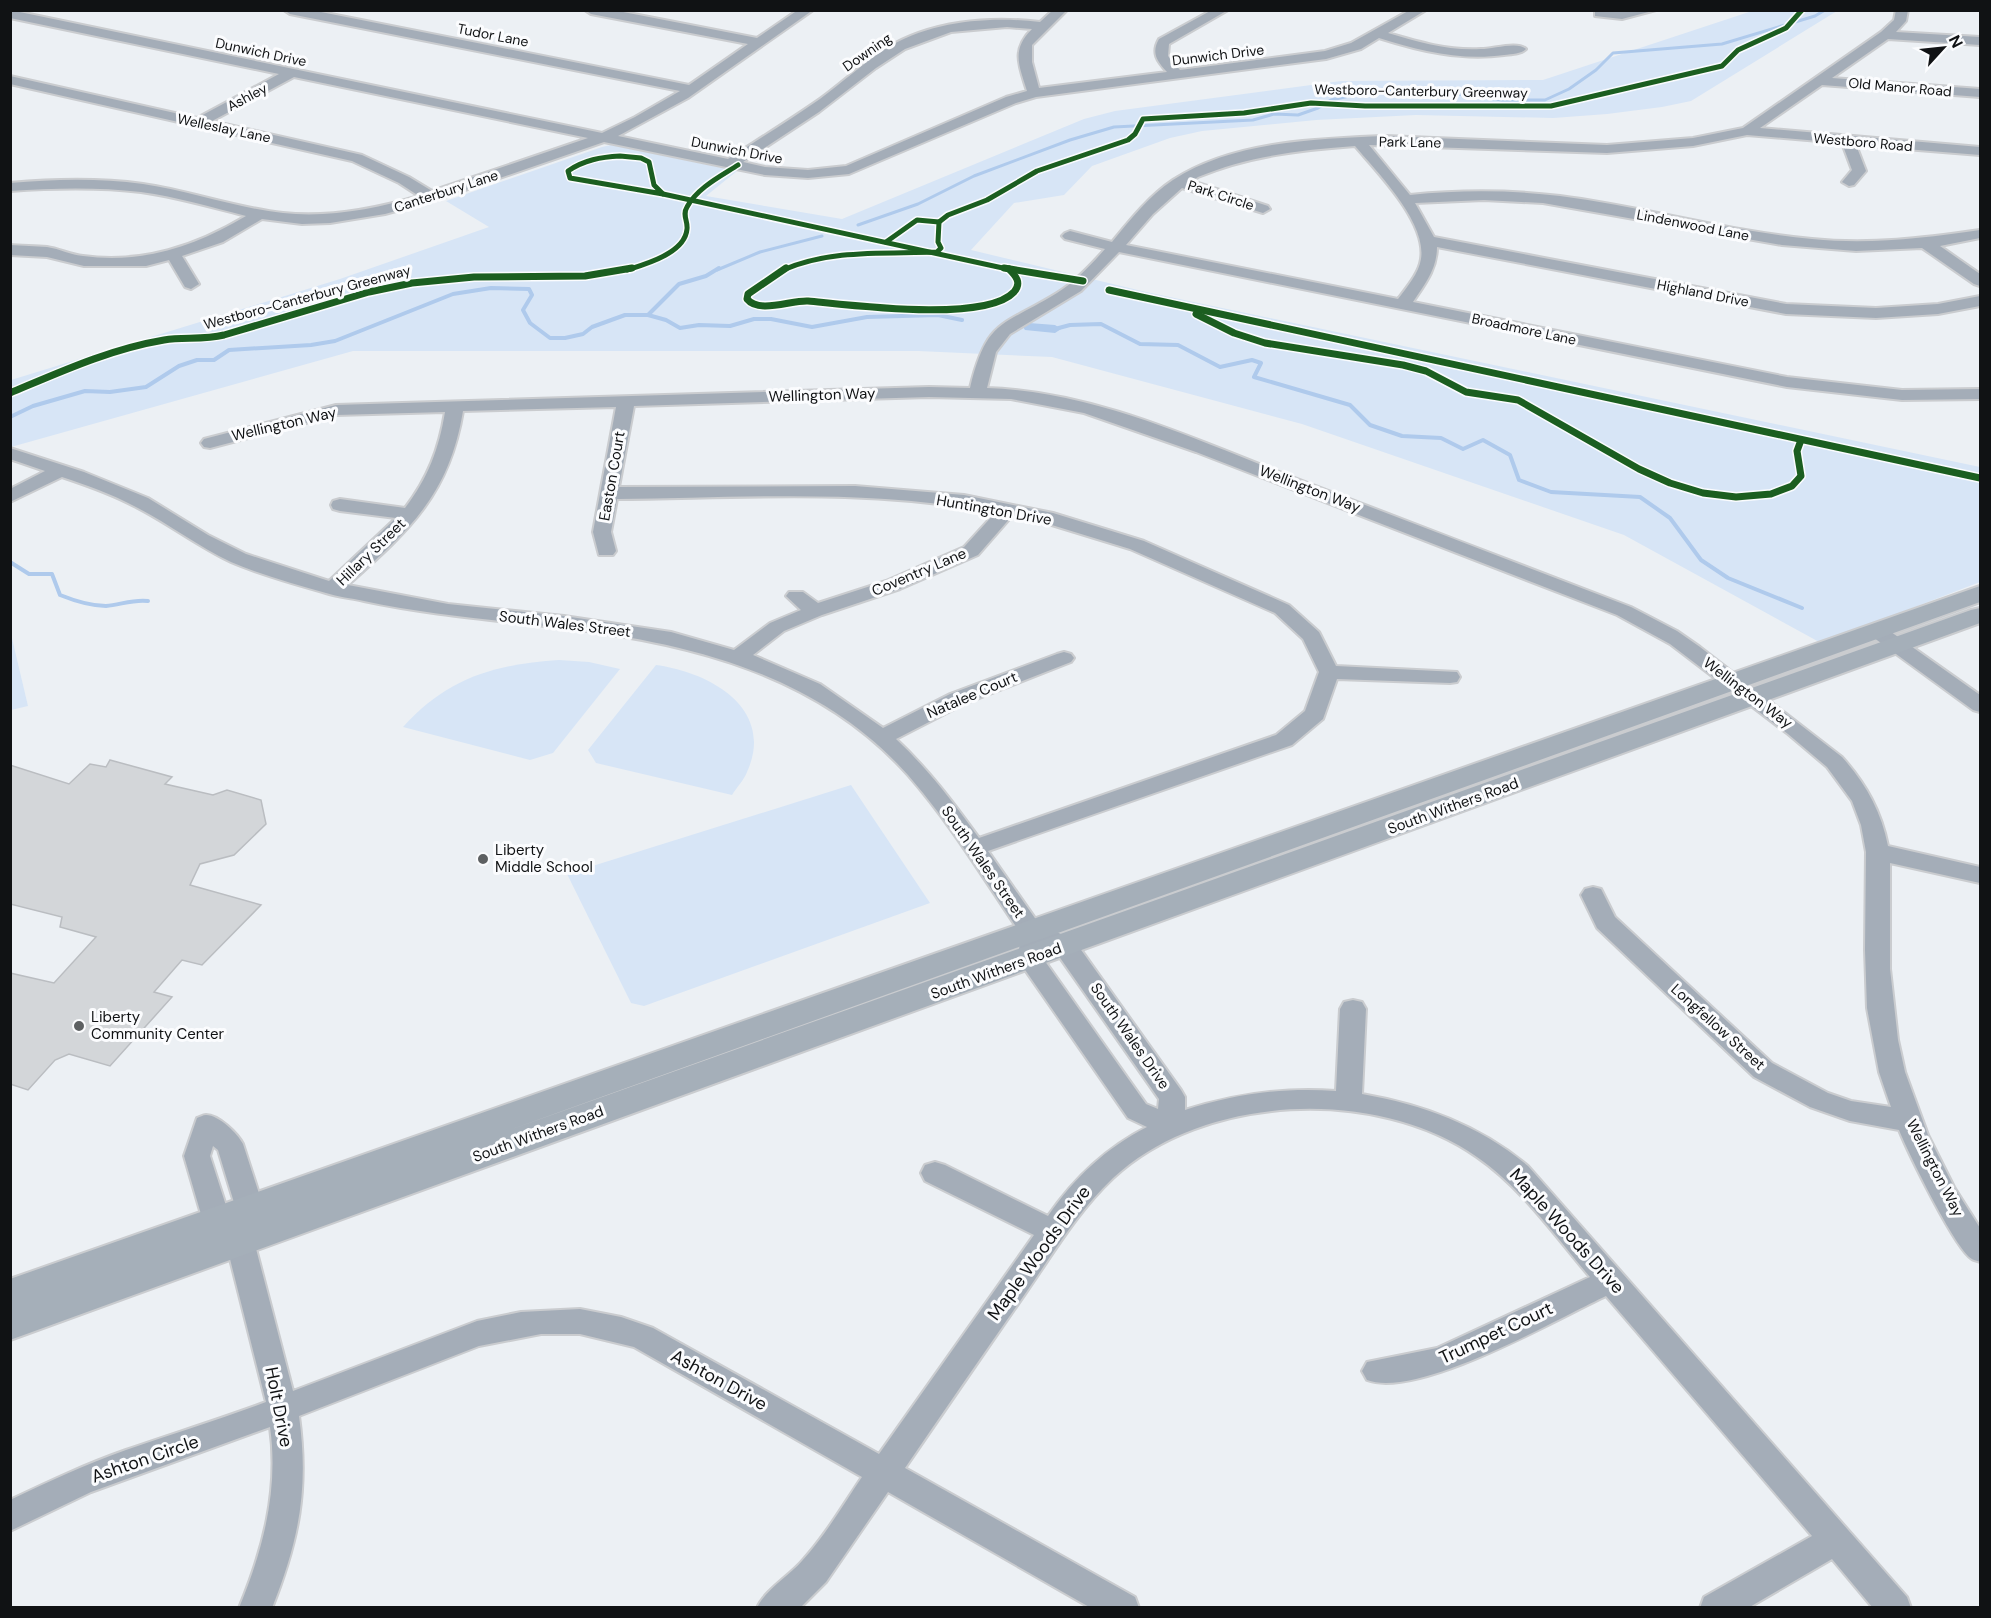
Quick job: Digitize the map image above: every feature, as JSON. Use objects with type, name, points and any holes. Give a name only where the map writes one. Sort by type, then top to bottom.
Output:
[{"type":"main road","name":"South Withers Road","points":[[10,1295],[228,1231],[1887,638],[1980,594]]},
{"type":"main road","name":"South Withers Road","points":[[1887,638],[1980,615]]},
{"type":"main road","name":"South Withers Road","points":[[10,1324],[228,1231],[250,1209],[1030,944],[1065,946],[1742,690]]},
{"type":"street","points":[[10,29],[52,10]]},
{"type":"street","name":"Tudor Lane","points":[[290,10],[690,89]]},
{"type":"street","points":[[591,10],[760,42]]},
{"type":"street","name":"Canterbury Lane","points":[[10,187],[49,179],[107,185],[160,191],[259,214],[303,219],[380,212],[431,197],[602,138],[639,121],[807,10]]},
{"type":"street","points":[[1034,93],[1023,51],[1030,37],[1061,10]]},
{"type":"street","points":[[1176,74],[1161,57],[1160,52],[1164,42],[1222,10]]},
{"type":"street","name":"Dunwich Drive","points":[[10,14],[602,138],[789,174],[849,170],[1034,93],[1326,55],[1356,46],[1420,10]]},
{"type":"street","points":[[1599,13],[1622,15],[1650,10]]},
{"type":"street","name":"Park Lane","points":[[978,392],[989,350],[999,335],[1022,317],[1065,296],[1085,280],[1179,182],[1211,166],[1239,158],[1299,147],[1358,141],[1607,148],[1693,142],[1746,131],[1885,34],[1900,21],[1902,10]]},
{"type":"street","name":"Downing","points":[[730,164],[799,120],[891,51],[913,40],[947,30],[992,23],[1043,26]]},
{"type":"street","points":[[1377,34],[1433,51],[1457,54],[1481,54],[1520,49]]},
{"type":"street","points":[[1885,34],[1980,41]]},
{"type":"street","name":"Ashley","points":[[200,122],[293,72]]},
{"type":"street","name":"Welleslay Lane","points":[[10,80],[357,158],[404,180],[431,197]]},
{"type":"street","name":"Old Manor Road","points":[[1820,81],[1980,93]]},
{"type":"street","name":"Westboro Road","points":[[1746,131],[1980,151]]},
{"type":"street","points":[[1358,141],[1404,200],[1426,232],[1429,241],[1430,251],[1425,269],[1403,304]]},
{"type":"street","points":[[1848,141],[1859,171],[1849,182]]},
{"type":"street","name":"Park Circle","points":[[1179,182],[1263,209]]},
{"type":"street","name":"Lindenwood Lane","points":[[1404,200],[1473,196],[1531,198],[1581,204],[1793,242],[1872,247],[1927,244],[1980,234]]},
{"type":"street","points":[[10,250],[47,252],[84,261],[146,261],[218,239],[259,214]]},
{"type":"street","name":"Broadmore Lane","points":[[1070,236],[1294,285],[1403,304],[1787,384],[1836,391],[1900,395],[1980,394]]},
{"type":"street","name":"Highland Drive","points":[[1429,241],[1786,309],[1843,313],[1898,312],[1938,309],[1980,301]]},
{"type":"street","points":[[1927,244],[1980,281]]},
{"type":"street","points":[[173,254],[191,284]]},
{"type":"street","name":"Wellington Way","points":[[210,443],[249,430],[336,410],[626,400],[978,392],[1011,394],[1087,408],[1110,415],[1559,584],[1624,611],[1670,636],[1812,741],[1847,775],[1870,813],[1876,832],[1878,852],[1881,1008],[1888,1051],[1910,1121],[1945,1193],[1980,1250]]},
{"type":"street","name":"Easton Court","points":[[606,551],[602,532],[626,400]]},
{"type":"street","name":"Hillary Street","points":[[332,589],[409,514],[429,488],[445,456],[455,407]]},
{"type":"street","name":"South Wales Street","points":[[10,453],[61,470],[141,502],[201,539],[239,558],[309,583],[448,610],[564,622],[671,638],[738,657],[813,689],[843,707],[882,737],[914,768],[974,848],[1030,944]]},
{"type":"street","points":[[10,497],[61,470]]},
{"type":"street","name":"Huntington Drive","points":[[609,493],[855,492],[963,501],[1046,517],[1137,545],[1282,609],[1312,636],[1329,672]]},
{"type":"street","name":"Hillary Street","points":[[340,505],[409,514]]},
{"type":"street","name":"Coventry Lane","points":[[738,657],[777,627],[815,611],[893,585],[970,551],[1007,510]]},
{"type":"street","points":[[796,596],[815,611]]},
{"type":"street","points":[[1887,638],[1980,705]]},
{"type":"street","name":"Natalee Court","points":[[882,737],[957,699],[1064,658]]},
{"type":"street","points":[[974,848],[1284,740],[1315,714],[1329,672],[1450,677]]},
{"type":"street","points":[[1878,852],[1980,875]]},
{"type":"street","name":"Longfellow Street","points":[[1593,895],[1605,922],[1763,1070],[1819,1100],[1850,1111],[1910,1121]]},
{"type":"street","points":[[1030,944],[1137,1111],[1171,1126]]},
{"type":"street","name":"South Wales Drive","points":[[1065,946],[1172,1097],[1171,1126]]},
{"type":"street","points":[[1349,1102],[1353,1009]]},
{"type":"street","name":"Maple Woods Drive","points":[[773,1608],[790,1596],[815,1571],[1087,1185],[1113,1161],[1171,1126],[1213,1111],[1256,1102],[1312,1099],[1349,1102],[1410,1115],[1448,1128],[1475,1141],[1499,1157],[1518,1174],[1895,1608]]},
{"type":"street","name":"Holt Drive","points":[[250,1209],[230,1144],[206,1125],[197,1156],[228,1231],[283,1409],[289,1453],[286,1504],[271,1569],[255,1608]]},
{"type":"street","points":[[935,1173],[1053,1231]]},
{"type":"street","name":"Trumpet Court","points":[[1377,1371],[1411,1368],[1442,1360],[1611,1280]]},
{"type":"street","name":"Ashton Drive","points":[[283,1409],[477,1334],[512,1324],[548,1320],[579,1321],[612,1326],[643,1337],[1123,1608]]},
{"type":"street","name":"Ashton Circle","points":[[10,1516],[89,1479],[283,1409]]},
{"type":"street","points":[[1716,1608],[1836,1540]]},
{"type":"shaded area","points":[[1752,11],[1837,11],[1691,101],[1662,107],[1553,118],[1416,115],[1316,120],[1202,131],[1170,138],[1092,166],[1064,195],[1014,203],[971,250],[1146,292],[1980,467],[1980,582],[1821,643],[1624,535],[1302,424],[1052,357],[918,351],[353,351],[11,447],[11,380],[340,279],[489,227],[446,201],[602,147],[611,145],[737,171],[706,196],[842,219],[1084,119],[1115,111],[1341,81],[1543,80]]},
{"type":"shaded area","points":[[10,635],[28,706],[11,710]]},
{"type":"shaded area","points":[[559,660],[589,662],[620,669],[553,753],[530,760],[403,727],[437,696],[455,685],[493,670]]},
{"type":"shaded area","points":[[656,665],[697,676],[716,685],[732,697],[745,712],[752,729],[754,749],[746,775],[732,795],[596,763],[588,750]]},
{"type":"shaded area","points":[[851,785],[930,903],[644,1006],[631,1003],[567,874]]},
{"type":"building","points":[[110,760],[172,777],[165,784],[213,795],[227,790],[261,800],[266,824],[234,855],[200,864],[190,885],[261,905],[202,965],[182,960],[154,992],[172,997],[110,1066],[69,1054],[55,1060],[28,1090],[10,1084],[10,973],[54,983],[96,937],[60,927],[62,917],[10,904],[10,765],[69,784],[90,764],[106,767]]},
{"type":"waterway","points":[[858,225],[918,204],[974,176],[1070,140],[1114,127],[1253,120],[1274,114],[1298,115],[1318,108],[1331,100],[1382,89],[1438,96],[1461,94],[1502,100],[1545,100],[1569,89],[1596,70],[1613,53],[1722,44],[1815,16],[1825,10]]},
{"type":"waterway","points":[[717,270],[760,252],[822,236]]},
{"type":"waterway","points":[[648,315],[679,284],[706,276],[719,268]]},
{"type":"waterway","points":[[10,417],[33,406],[85,391],[110,392],[146,387],[179,366],[197,360],[214,360],[229,350],[311,345],[335,341],[453,294],[491,288],[529,289],[532,295],[523,310],[530,323],[550,338],[565,338],[583,334],[592,327],[625,315],[648,315]]},
{"type":"waterway","points":[[648,315],[666,320],[680,328],[699,325],[730,326],[754,319],[771,319],[812,327],[867,317],[938,315],[962,320]]},
{"type":"waterway","points":[[1055,329],[1070,325],[1101,324],[1140,344],[1178,345],[1220,367],[1252,360],[1261,363],[1254,377],[1350,405],[1370,425],[1402,436],[1441,438],[1463,449],[1483,440],[1510,455],[1519,480],[1551,492],[1640,497],[1670,518],[1701,560],[1728,578],[1802,608]]},
{"type":"waterway","points":[[1029,327],[1055,329]]},
{"type":"waterway","points":[[10,562],[29,574],[52,574],[60,595],[83,603],[106,606],[148,601]]},
{"type":"cycle path","name":"Westboro-Canterbury Greenway","points":[[886,242],[917,220],[939,222],[948,215],[987,200],[1037,171],[1128,140],[1135,134],[1143,119],[1244,113],[1311,103],[1365,106],[1551,106],[1722,66],[1738,50],[1786,28],[1802,10]]},
{"type":"cycle path","points":[[664,195],[654,185],[649,162],[641,158],[631,156],[596,158],[568,171],[570,178],[722,206],[1007,269],[1083,281]]},
{"type":"cycle path","name":"Westboro-Canterbury Greenway","points":[[10,393],[67,369],[125,349],[165,340],[206,339],[224,335],[390,287],[463,277],[563,277],[629,270],[671,251],[680,243],[686,235],[687,226],[684,214],[691,201],[706,187],[738,165]]},
{"type":"cycle path","points":[[939,222],[938,242],[941,248],[937,252],[855,254],[813,260],[778,272],[748,294],[747,299],[751,304],[759,306],[804,301],[893,309],[976,308],[1002,300],[1016,290],[1019,284],[1017,277],[1009,269]]},
{"type":"cycle path","points":[[1109,290],[1980,478]]},
{"type":"cycle path","points":[[1196,314],[1234,333],[1265,343],[1403,365],[1426,371],[1466,392],[1518,400],[1639,469],[1670,483],[1703,493],[1736,497],[1771,494],[1788,488],[1801,476],[1797,451],[1801,440]]},
{"type":"place","name":"Liberty Middle School","points":[[483,859]]},
{"type":"place","name":"Liberty Community Center","points":[[79,1026]]}]
